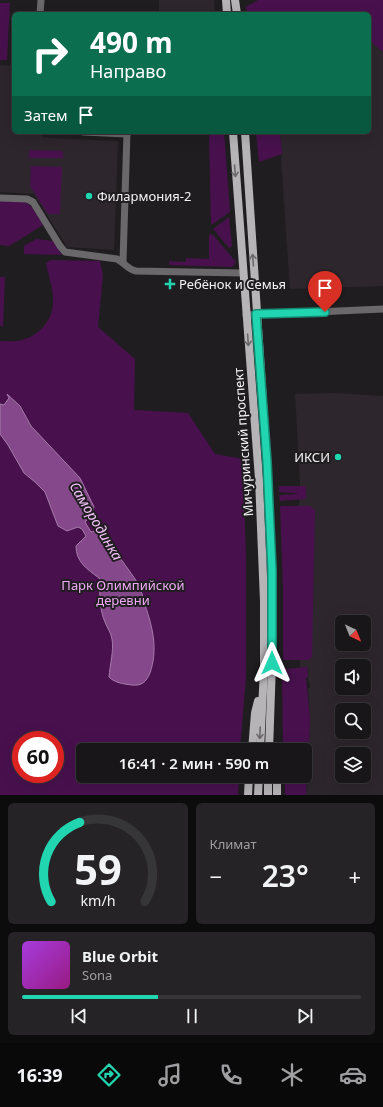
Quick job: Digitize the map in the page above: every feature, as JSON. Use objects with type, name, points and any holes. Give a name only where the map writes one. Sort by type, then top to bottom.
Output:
[{"type":"main road","points":[[226,0],[227,12]]},
{"type":"main road","points":[[235,0],[236,12]]},
{"type":"main road","name":"Мичуринский проспект","points":[[233,134],[259,479],[264,601],[264,669],[260,743]]},
{"type":"main road","name":"Мичуринский проспект","points":[[244,134],[267,462],[272,566],[272,663],[269,743]]},
{"type":"main road","points":[[253,743],[255,713],[262,688]]},
{"type":"main road","points":[[270,732],[272,743]]},
{"type":"main road","points":[[248,795],[249,783]]},
{"type":"main road","points":[[258,795],[259,783]]},
{"type":"main road","points":[[268,783],[268,795]]},
{"type":"main road","points":[[277,783],[277,795]]},
{"type":"street","points":[[40,12],[41,0]]},
{"type":"street","points":[[123,262],[127,134]]},
{"type":"street","points":[[0,198],[31,200],[37,206],[65,252],[112,257],[123,262],[127,267],[136,271],[243,273]]},
{"type":"street","points":[[246,315],[383,309]]},
{"type":"shaded area","points":[[159,0],[214,0],[215,12],[159,12]]},
{"type":"shaded area","points":[[371,42],[383,52],[383,286],[290,289],[281,159],[280,134],[371,134]]},
{"type":"shaded area","points":[[0,65],[12,66],[12,134],[39,134],[43,137],[49,138],[118,141],[114,250],[67,247],[34,194],[0,192]]},
{"type":"shaded area","points":[[335,393],[383,396],[383,795],[306,795],[307,783],[312,783],[312,743],[309,743],[310,718],[308,688],[310,688],[310,683],[307,667],[300,668],[297,562],[300,481],[295,394]]},
{"type":"shaded area","points":[[7,394],[20,406],[31,426],[80,478],[94,507],[91,516],[85,522],[91,532],[102,531],[104,533],[134,578],[142,593],[154,639],[154,656],[150,673],[147,679],[141,684],[123,684],[114,681],[109,677],[112,639],[103,618],[100,596],[100,581],[99,578],[83,565],[76,552],[76,546],[86,536],[82,529],[78,527],[67,531],[58,526],[45,492],[24,473],[0,434],[0,404],[4,405],[9,398]]},
{"type":"green space","points":[[258,0],[383,0],[383,52],[371,42],[371,12],[247,12],[246,7]]},
{"type":"green space","points":[[0,3],[10,3],[7,60],[0,60]]},
{"type":"green space","points":[[209,134],[224,134],[230,212],[211,225]]},
{"type":"green space","points":[[256,134],[280,134],[282,154],[259,162]]},
{"type":"green space","points":[[29,150],[63,151],[63,158],[29,158]]},
{"type":"green space","points":[[31,166],[62,167],[60,214],[48,214],[30,186]]},
{"type":"green space","points":[[0,201],[23,202],[31,206],[43,225],[9,246],[0,245]]},
{"type":"green space","points":[[229,217],[232,246],[229,248],[213,229]]},
{"type":"green space","points":[[209,234],[213,235],[236,262],[232,267],[169,265],[169,261],[186,262],[186,258],[209,259]]},
{"type":"green space","points":[[36,239],[53,241],[62,255],[24,254],[24,246]]},
{"type":"green space","name":"Парк Олимпийской деревни","points":[[50,260],[100,261],[103,275],[98,327],[135,359],[134,410],[188,413],[215,454],[243,459],[246,560],[246,677],[241,743],[76,743],[76,783],[239,783],[238,795],[0,795],[0,341],[22,340],[33,335],[43,327],[52,310],[53,294],[46,264]]},
{"type":"green space","points":[[0,277],[5,277],[3,326],[0,326]]},
{"type":"green space","points":[[279,486],[306,486],[306,499],[280,501],[279,495],[297,493],[279,492]]},
{"type":"green space","points":[[280,506],[310,506],[315,510],[312,657],[309,660],[283,660],[283,588]]},
{"type":"green space","points":[[307,667],[308,677],[306,678],[310,718],[309,743],[283,743],[282,669]]},
{"type":"green space","points":[[285,783],[307,783],[306,795],[285,795]]},
{"type":"place","name":"Филармония-2","points":[[89,196]]},
{"type":"place","name":"Ребёнок и Семья","points":[[170,284]]},
{"type":"place","name":"ИКСИ","points":[[338,457]]},
{"type":"route","points":[[272,663],[272,570],[267,462],[256,314],[325,312]]},
{"type":"water label","name":"Самородинка","points":[[96,521]]}]
